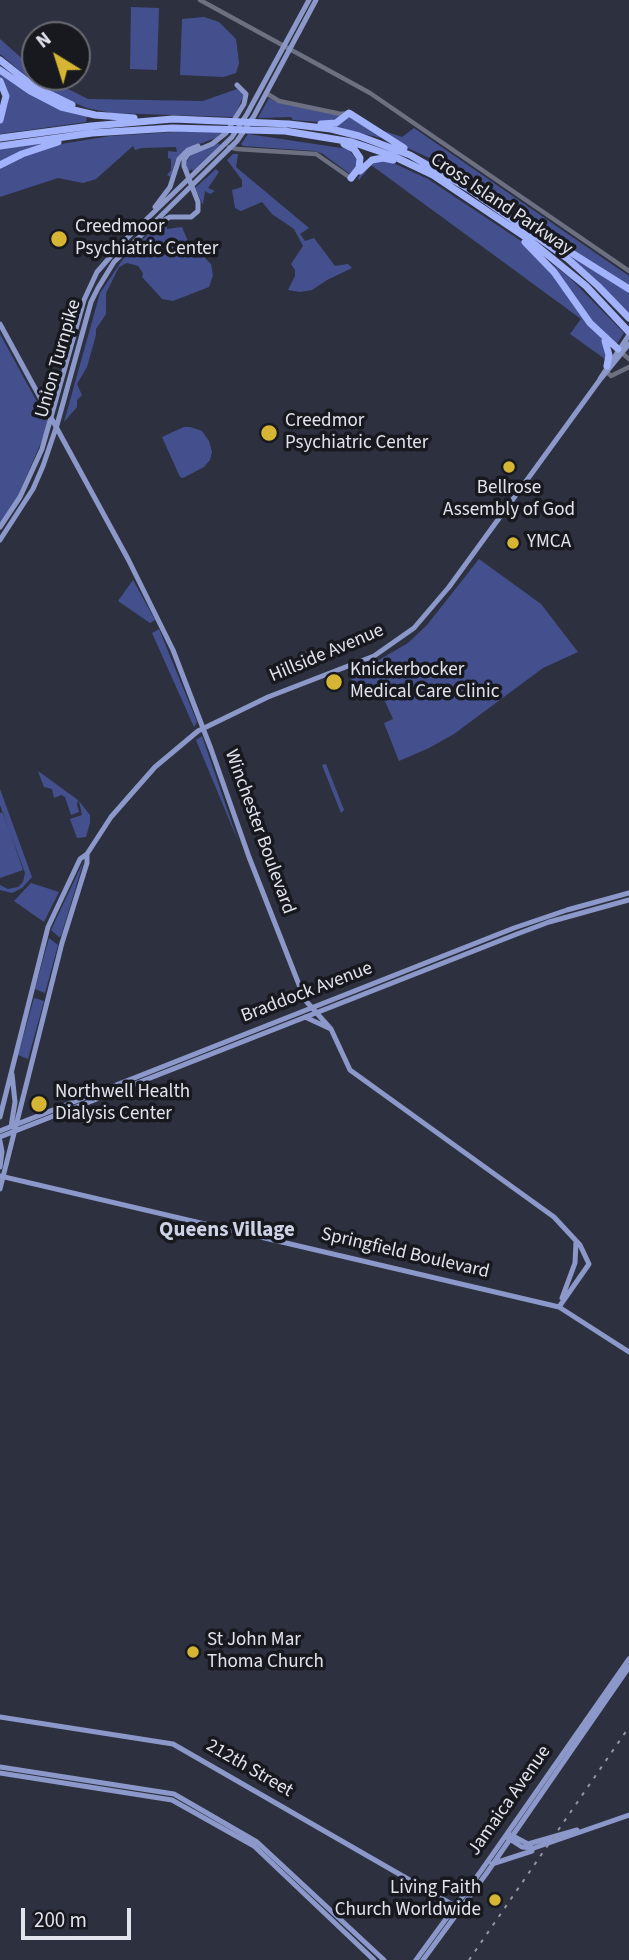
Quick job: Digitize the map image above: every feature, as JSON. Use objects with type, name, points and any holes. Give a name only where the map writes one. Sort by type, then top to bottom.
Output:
[{"type":"highway","points":[[0,60],[33,86],[65,103],[96,113],[137,118]]},
{"type":"highway","points":[[0,69],[30,91],[61,107],[95,115],[199,120]]},
{"type":"highway","points":[[0,81],[6,96],[0,120]]},
{"type":"highway","points":[[289,124],[331,124],[349,113],[422,161]]},
{"type":"highway","name":"Cross Island Parkway","points":[[0,138],[118,123],[199,120],[289,124],[331,129],[359,136],[447,174],[578,278],[629,333]]},
{"type":"highway","name":"Cross Island Parkway","points":[[0,146],[118,131],[199,128],[296,132],[352,142],[423,170],[504,218],[568,259],[629,318]]},
{"type":"highway","points":[[0,165],[52,144],[118,131]]},
{"type":"highway","points":[[296,132],[354,149],[360,163],[352,179]]},
{"type":"highway","points":[[352,179],[367,163],[380,158],[423,170]]},
{"type":"highway","points":[[504,218],[533,228],[629,289]]},
{"type":"highway","points":[[504,218],[547,262],[586,318],[603,337],[623,348]]},
{"type":"highway","points":[[603,337],[609,353],[607,370]]},
{"type":"main road","name":"Union Turnpike","points":[[287,47],[309,0]]},
{"type":"main road","name":"Union Turnpike","points":[[235,139],[247,114],[316,0]]},
{"type":"main road","points":[[146,230],[170,217],[196,215],[199,207],[184,160],[188,154],[225,135],[244,104],[246,94],[237,85]]},
{"type":"main road","name":"Union Turnpike","points":[[0,540],[33,489],[57,425],[94,295],[114,262],[235,139],[254,116],[263,91]]},
{"type":"main road","points":[[140,225],[170,187],[182,155],[225,135]]},
{"type":"main road","name":"Union Turnpike","points":[[0,527],[32,474],[52,418],[84,300],[91,284],[111,254],[186,186]]},
{"type":"main road","name":"Winchester Boulevard","points":[[0,324],[57,425],[173,650],[305,1000],[331,1029],[350,1070],[549,1213],[583,1249],[589,1264],[559,1307]]},
{"type":"main road","name":"Hillside Avenue","points":[[0,1117],[48,927],[80,859],[87,854],[102,830],[140,782],[162,760],[204,728],[268,697],[379,653],[414,628],[449,587],[623,348],[629,333]]},
{"type":"main road","name":"Hillside Avenue","points":[[0,1189],[13,1128],[62,943],[87,863],[87,854]]},
{"type":"main road","name":"Braddock Avenue","points":[[200,1055],[305,1017],[315,1010],[514,928],[629,893]]},
{"type":"main road","name":"Braddock Avenue","points":[[0,1131],[548,922],[629,900]]},
{"type":"main road","points":[[305,1017],[331,1029]]},
{"type":"main road","points":[[12,1067],[15,1102],[13,1128]]},
{"type":"main road","name":"Braddock Avenue","points":[[0,1139],[13,1128]]},
{"type":"main road","points":[[0,1139],[0,1167]]},
{"type":"main road","name":"Springfield Boulevard","points":[[1,1176],[559,1307],[629,1352]]},
{"type":"main road","points":[[559,1307],[575,1263],[576,1242]]},
{"type":"main road","name":"Jamaica Avenue","points":[[416,1960],[486,1874],[629,1658]]},
{"type":"main road","name":"Jamaica Avenue","points":[[423,1960],[501,1843],[509,1837],[629,1667]]},
{"type":"main road","name":"212th Street","points":[[0,1717],[173,1744],[458,1908]]},
{"type":"main road","points":[[0,1770],[172,1800],[199,1812],[254,1846],[307,1887],[349,1931],[384,1960]]},
{"type":"main road","points":[[509,1837],[527,1844],[629,1815]]},
{"type":"main road","points":[[492,1864],[600,1824]]},
{"type":"main road","points":[[509,1837],[524,1848],[539,1847]]},
{"type":"main road","points":[[279,1866],[302,1892],[349,1931]]},
{"type":"main road","points":[[302,1892],[307,1887]]},
{"type":"main road","points":[[368,1949],[374,1960]]},
{"type":"street","points":[[200,0],[370,93],[629,271]]},
{"type":"street","points":[[263,91],[279,101],[341,114],[349,113]]},
{"type":"street","points":[[229,146],[317,154],[352,179]]},
{"type":"street","points":[[623,348],[629,359]]},
{"type":"street","points":[[607,370],[611,376],[629,367]]},
{"type":"shaded area","points":[[131,7],[159,8],[157,70],[130,69]]},
{"type":"shaded area","points":[[204,17],[219,22],[236,39],[239,63],[236,73],[224,77],[180,75],[182,19]]},
{"type":"shaded area","points":[[0,39],[21,58],[21,72],[0,54]]},
{"type":"shaded area","points":[[0,72],[21,83],[21,91],[38,91],[87,116],[86,122],[0,134],[0,123],[8,103],[7,90],[0,78]]},
{"type":"shaded area","points":[[237,89],[243,93],[243,97],[234,117],[111,113],[87,108],[48,91],[72,91],[88,99],[203,101]]},
{"type":"shaded area","points":[[269,98],[276,102],[340,115],[340,119],[319,122],[293,120],[291,117],[258,118]]},
{"type":"shaded area","points":[[356,113],[381,130],[402,137],[414,128],[629,276],[629,287],[434,160],[403,146]]},
{"type":"shaded area","points":[[348,117],[381,136],[381,138],[334,127]]},
{"type":"shaded area","points":[[224,131],[221,136],[186,149],[175,162],[171,177],[167,175],[171,170],[168,151],[177,152],[176,147],[135,150],[133,146],[96,179],[83,183],[58,178],[0,197],[0,167],[49,146],[110,136]]},
{"type":"shaded area","points":[[248,134],[348,149],[356,158],[356,168],[350,174],[315,151],[243,146],[241,144]]},
{"type":"shaded area","points":[[48,142],[0,162],[0,148]]},
{"type":"shaded area","points":[[217,143],[220,145],[193,171],[192,169],[188,172],[186,163],[191,155]]},
{"type":"shaded area","points":[[233,154],[238,154],[236,167],[309,228],[300,234],[305,241],[314,238],[335,266],[348,264],[352,268],[312,290],[288,290],[295,276],[291,264],[303,246],[294,229],[272,214],[262,202],[241,211],[235,208],[232,190],[242,187],[242,180],[227,160]]},
{"type":"shaded area","points":[[378,160],[391,162],[428,179],[521,241],[546,264],[602,339],[607,348],[605,359],[570,334],[581,319],[371,165],[359,180],[366,167]]},
{"type":"shaded area","points":[[216,169],[219,172],[208,188],[215,191],[210,194],[205,191],[203,205],[195,188]]},
{"type":"shaded area","points":[[166,222],[167,229],[182,227],[195,258],[204,257],[211,264],[213,275],[209,287],[173,301],[162,299],[142,277],[143,273],[138,266],[127,263],[119,267],[106,293],[106,314],[96,329],[87,367],[77,384],[82,395],[77,400],[77,407],[64,422],[100,293],[123,259],[151,231]]},
{"type":"shaded area","points":[[566,254],[629,291],[629,314],[595,279]]},
{"type":"shaded area","points":[[548,261],[569,277],[624,333],[616,345],[594,324]]},
{"type":"shaded area","points":[[0,334],[49,424],[17,498],[0,523]]},
{"type":"shaded area","points":[[184,427],[202,431],[212,452],[204,467],[183,478],[180,477],[162,437]]},
{"type":"shaded area","points":[[479,559],[541,604],[578,652],[543,668],[454,734],[399,761],[384,723],[393,719],[379,688],[359,696],[349,674],[408,643],[427,625]]},
{"type":"shaded area","points":[[133,580],[155,620],[150,623],[118,601]]},
{"type":"shaded area","points":[[159,629],[197,722],[194,727],[152,633]]},
{"type":"shaded area","points":[[202,736],[238,841],[196,740]]},
{"type":"shaded area","points":[[326,764],[344,810],[341,813],[322,765]]},
{"type":"shaded area","points":[[38,771],[78,800],[79,812],[71,815],[65,797],[61,795],[54,798],[52,789],[44,787]]},
{"type":"shaded area","points":[[0,789],[32,877],[22,888],[12,893],[0,890],[0,885],[8,889],[18,887],[23,882],[25,873],[0,805]]},
{"type":"shaded area","points":[[79,801],[90,815],[90,823],[86,837],[77,838],[70,819],[82,815]]},
{"type":"shaded area","points":[[3,812],[23,870],[0,878],[0,813]]},
{"type":"shaded area","points":[[84,860],[61,936],[59,937],[51,930]]},
{"type":"shaded area","points":[[31,883],[59,892],[44,922],[14,901]]},
{"type":"shaded area","points":[[49,938],[58,945],[45,993],[35,989]]},
{"type":"shaded area","points":[[34,998],[44,1001],[28,1059],[18,1055]]},
{"type":"railway","points":[[469,1960],[629,1727]]},
{"type":"place","name":"Creedmoor Psychiatric Center","points":[[59,239]]},
{"type":"place","name":"Creedmor Psychiatric Center","points":[[269,433]]},
{"type":"place","name":"Bellrose Assembly of God","points":[[509,467]]},
{"type":"place","name":"YMCA","points":[[513,543]]},
{"type":"place","name":"Knickerbocker Medical Care Clinic","points":[[334,682]]},
{"type":"place","name":"Northwell Health Dialysis Center","points":[[39,1104]]},
{"type":"place","name":"St John Mar Thoma Church","points":[[193,1652]]},
{"type":"place","name":"Living Faith Church Worldwide","points":[[495,1900]]},
{"type":"district","name":"Queens Village","points":[[227,1231]]}]
